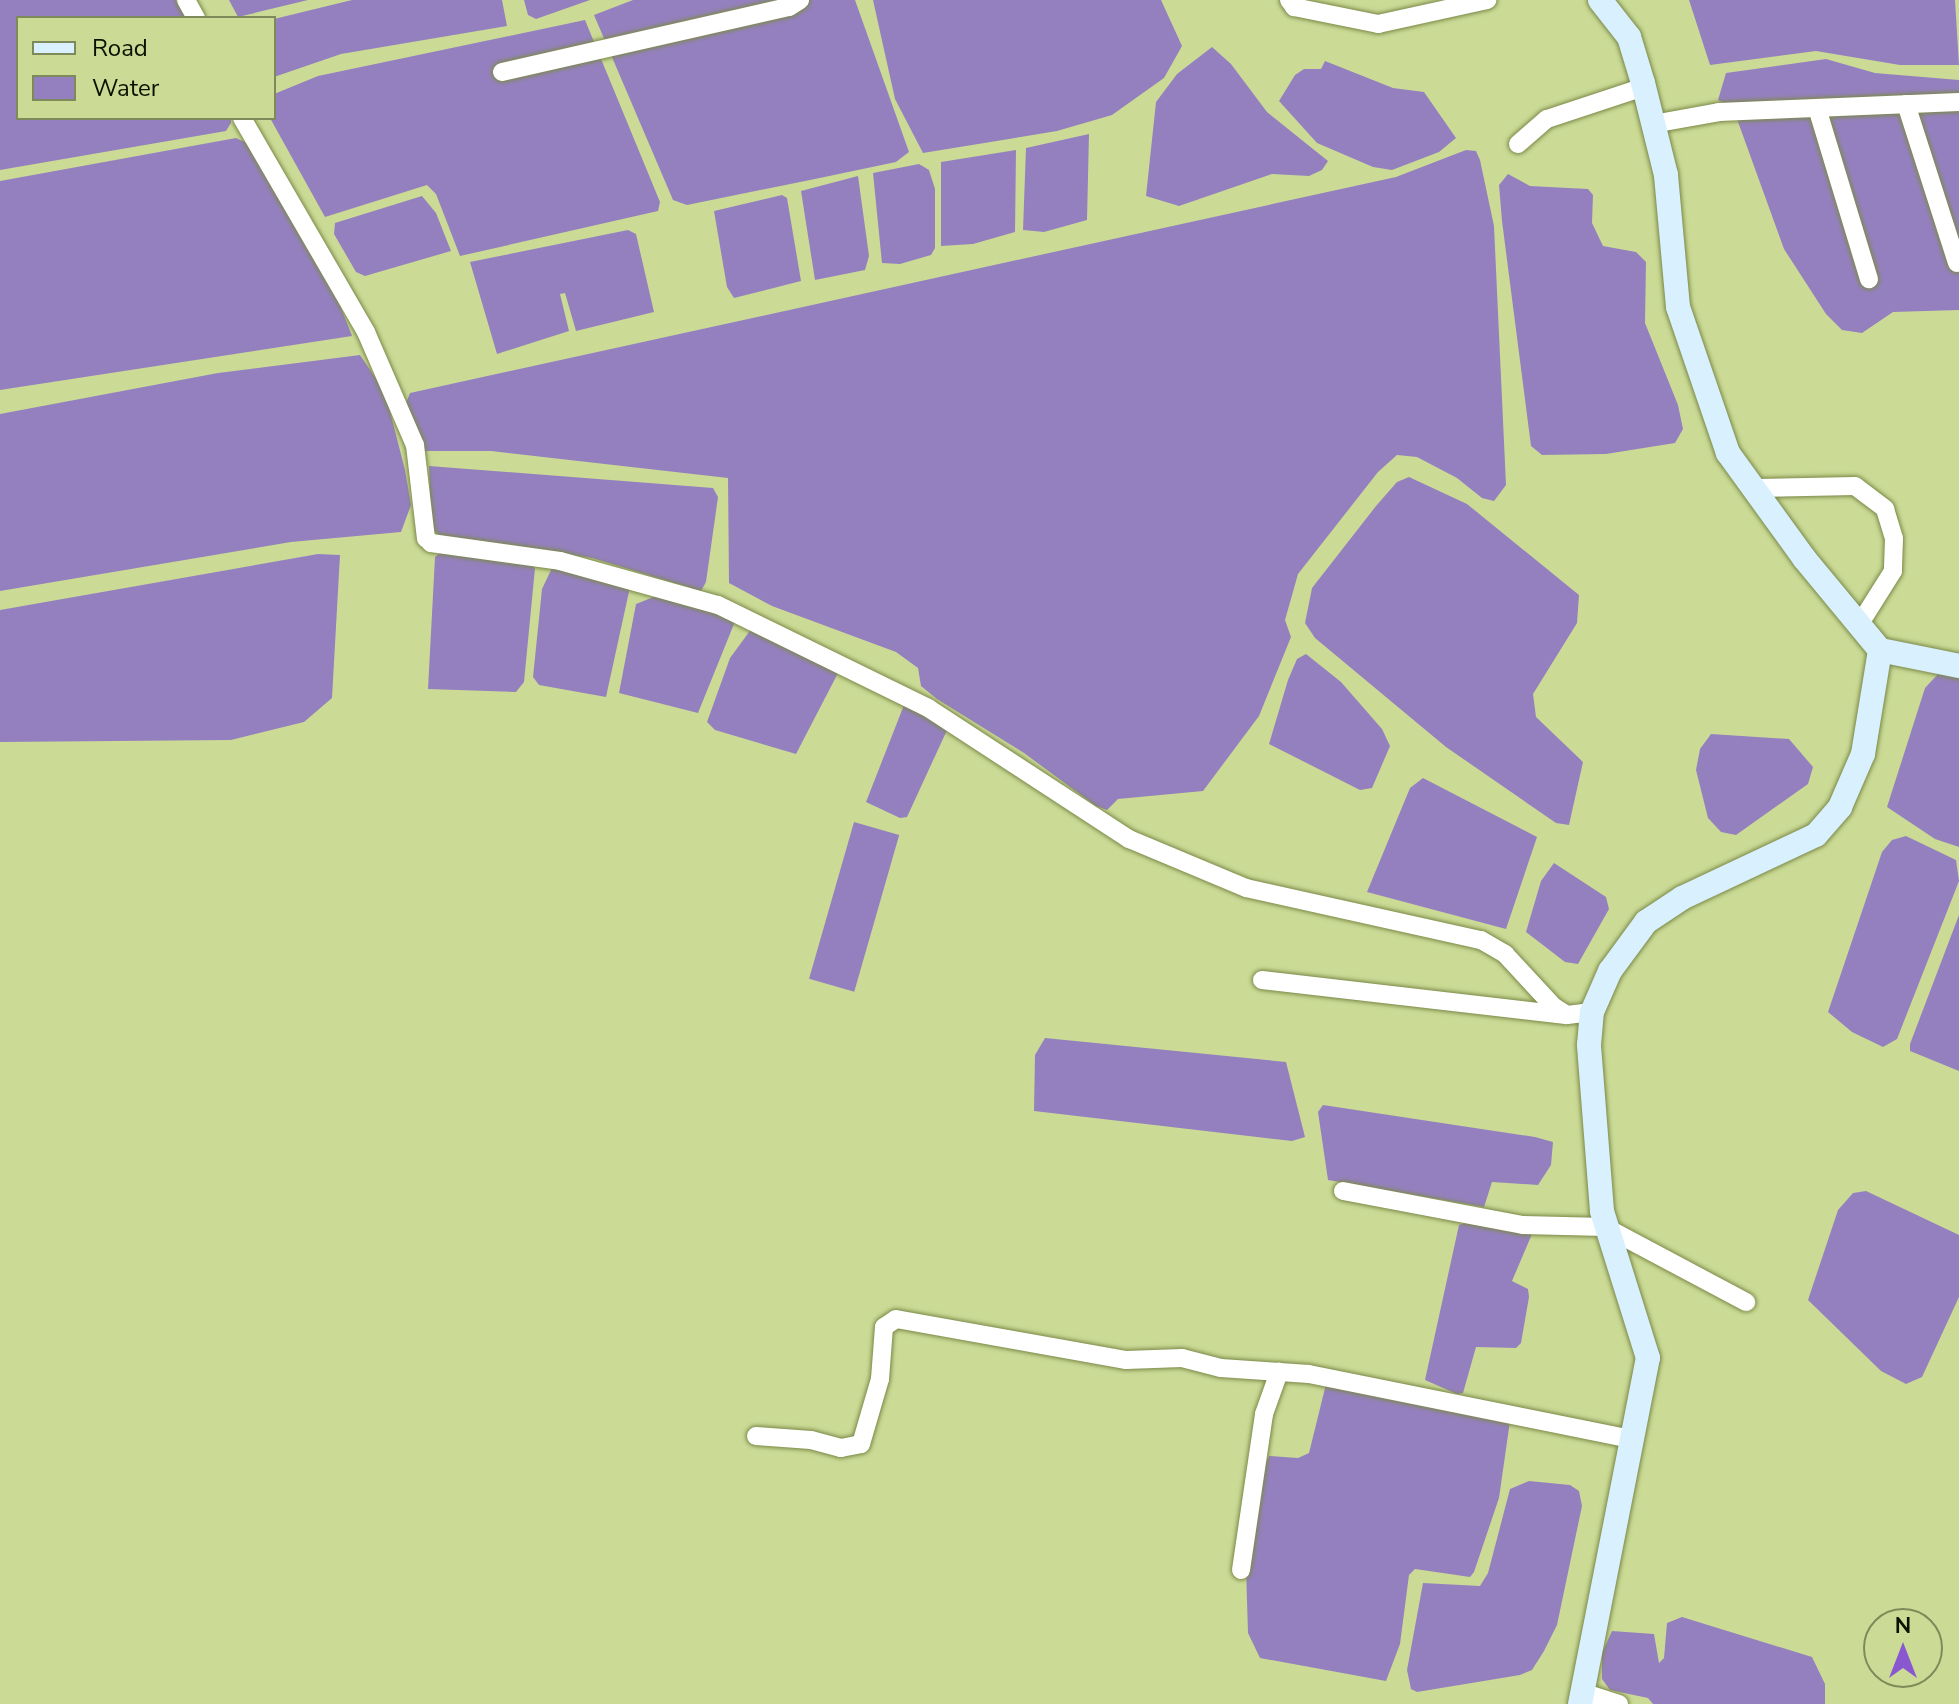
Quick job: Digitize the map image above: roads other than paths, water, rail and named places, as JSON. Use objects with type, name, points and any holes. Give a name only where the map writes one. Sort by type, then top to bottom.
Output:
[{"type":"main road","points":[[1600,0],[1629,37],[1644,87],[1666,175],[1678,307],[1728,453],[1757,488],[1804,558],[1880,650],[1959,666]]},
{"type":"main road","points":[[1581,1698],[1648,1358],[1645,1339],[1605,1227],[1595,1137],[1592,1012],[1610,971],[1646,922],[1682,898],[1816,835],[1840,807],[1863,754],[1880,650]]},
{"type":"street","points":[[502,72],[789,7],[800,0]]},
{"type":"street","points":[[1289,0],[1294,7],[1378,24],[1487,0]]},
{"type":"street","points":[[1518,144],[1547,119],[1644,87]]},
{"type":"street","points":[[1653,124],[1719,112],[1959,102]]},
{"type":"street","points":[[1906,104],[1957,263]]},
{"type":"street","points":[[1817,108],[1869,279]]},
{"type":"street","points":[[243,120],[366,332],[415,445],[426,538],[431,543],[560,561],[718,605],[928,708],[1129,839],[1246,888],[1494,945],[1567,1015]]},
{"type":"street","points":[[1757,488],[1855,486],[1885,509],[1894,539],[1893,571],[1859,625]]},
{"type":"street","points":[[1262,980],[1567,1015],[1592,1012]]},
{"type":"street","points":[[1343,1191],[1523,1225],[1605,1227],[1746,1302]]},
{"type":"street","points":[[756,1436],[811,1440],[841,1448],[861,1444],[880,1379],[884,1327],[896,1319],[1126,1360],[1169,1357],[1453,1400],[1632,1439]]},
{"type":"street","points":[[1241,1570],[1264,1414],[1279,1372]]},
{"type":"street","points":[[1581,1698],[1619,1704]]},
{"type":"water","points":[[0,0],[176,0],[185,16],[16,16],[16,120],[231,120],[226,131],[0,170]]},
{"type":"water","points":[[229,0],[308,0],[242,16],[237,16]]},
{"type":"water","points":[[352,0],[502,0],[507,26],[341,54],[276,76],[276,19]]},
{"type":"water","points":[[524,0],[590,0],[536,19],[528,15]]},
{"type":"water","points":[[633,0],[855,0],[909,152],[896,162],[815,179],[687,205],[673,200],[594,15]]},
{"type":"water","points":[[873,0],[1161,0],[1182,46],[1164,78],[1112,115],[1057,131],[923,153],[895,99]]},
{"type":"water","points":[[1689,0],[1955,0],[1959,65],[1900,65],[1816,51],[1710,65]]},
{"type":"water","points":[[585,20],[660,202],[658,211],[460,256],[436,194],[427,185],[325,217],[271,120],[276,120],[276,93],[318,76]]},
{"type":"water","points":[[1212,47],[1231,64],[1267,112],[1328,161],[1322,170],[1309,176],[1272,174],[1179,206],[1146,196],[1156,102],[1177,74]]},
{"type":"water","points":[[1826,59],[1875,73],[1959,80],[1959,310],[1893,312],[1862,333],[1842,330],[1826,314],[1784,249],[1733,108],[1718,100],[1726,73]]},
{"type":"water","points":[[1325,61],[1393,88],[1424,92],[1456,138],[1439,152],[1392,170],[1373,167],[1317,143],[1279,101],[1295,75],[1304,69],[1321,69]]},
{"type":"water","points":[[1089,134],[1087,220],[1044,232],[1023,230],[1026,148]]},
{"type":"water","points":[[236,138],[247,143],[333,287],[352,336],[0,390],[0,181]]},
{"type":"water","points":[[1016,150],[1015,232],[973,244],[941,246],[941,162]]},
{"type":"water","points":[[1466,150],[1476,151],[1480,160],[1494,226],[1506,485],[1494,501],[1482,498],[1457,478],[1417,457],[1397,455],[1378,472],[1298,574],[1285,620],[1291,637],[1259,716],[1203,791],[1118,799],[1107,810],[1096,806],[1024,753],[937,699],[921,686],[918,668],[896,652],[772,606],[729,583],[728,478],[491,451],[421,451],[406,403],[410,393],[1396,177]]},
{"type":"water","points":[[919,164],[929,170],[935,189],[935,248],[931,255],[900,264],[882,263],[873,173]]},
{"type":"water","points":[[1508,174],[1530,186],[1588,189],[1593,195],[1592,223],[1603,246],[1636,252],[1646,262],[1645,323],[1678,405],[1683,429],[1675,443],[1606,454],[1542,455],[1531,446],[1502,221],[1499,185]]},
{"type":"water","points":[[858,176],[869,256],[865,270],[815,280],[801,191]]},
{"type":"water","points":[[782,195],[787,198],[801,281],[734,298],[727,287],[714,211]]},
{"type":"water","points":[[422,196],[436,213],[451,251],[365,276],[356,272],[334,234],[335,223]]},
{"type":"water","points":[[628,230],[636,234],[654,312],[576,331],[565,293],[560,294],[569,331],[497,354],[470,262]]},
{"type":"water","points":[[360,355],[385,392],[405,470],[411,505],[401,532],[291,542],[0,591],[0,414],[218,373]]},
{"type":"water","points":[[429,466],[713,488],[718,497],[706,582],[701,591],[592,558],[439,535],[431,527]]},
{"type":"water","points":[[1409,477],[1467,504],[1579,595],[1577,623],[1533,694],[1536,717],[1583,762],[1569,825],[1556,823],[1446,747],[1315,638],[1305,623],[1312,588],[1376,506],[1397,482]]},
{"type":"water","points":[[445,549],[528,561],[535,568],[524,682],[516,692],[428,689],[435,557]]},
{"type":"water","points":[[318,554],[340,555],[332,698],[304,722],[231,740],[0,742],[0,610]]},
{"type":"water","points":[[552,568],[630,587],[606,697],[539,685],[533,677],[542,589]]},
{"type":"water","points":[[661,594],[736,619],[698,713],[619,693],[636,604]]},
{"type":"water","points":[[752,628],[835,667],[837,675],[796,754],[715,730],[707,722],[730,658]]},
{"type":"water","points":[[1306,654],[1341,682],[1382,729],[1390,746],[1372,788],[1360,790],[1269,744],[1288,680],[1297,659]]},
{"type":"water","points":[[1938,674],[1959,677],[1959,847],[1935,839],[1887,807],[1925,688]]},
{"type":"water","points":[[904,705],[948,728],[907,817],[900,818],[866,802]]},
{"type":"water","points":[[1711,734],[1789,739],[1813,767],[1808,784],[1736,835],[1721,832],[1708,818],[1696,770],[1700,749]]},
{"type":"water","points":[[1423,778],[1537,837],[1506,929],[1367,892],[1410,788]]},
{"type":"water","points":[[854,822],[899,835],[854,992],[809,979]]},
{"type":"water","points":[[1906,836],[1956,860],[1959,881],[1897,1039],[1883,1047],[1852,1032],[1828,1012],[1882,852],[1892,840]]},
{"type":"water","points":[[1554,863],[1606,897],[1609,909],[1578,964],[1565,962],[1526,932],[1541,881]]},
{"type":"water","points":[[1959,915],[1959,1071],[1910,1051],[1910,1044]]},
{"type":"water","points":[[1045,1038],[1286,1062],[1305,1137],[1292,1141],[1034,1111],[1035,1055]]},
{"type":"water","points":[[1323,1105],[1535,1137],[1553,1142],[1551,1165],[1538,1185],[1492,1182],[1484,1207],[1328,1180],[1318,1112]]},
{"type":"water","points":[[1866,1191],[1959,1235],[1959,1297],[1922,1377],[1906,1384],[1881,1371],[1808,1300],[1838,1210],[1853,1193]]},
{"type":"water","points":[[1465,1223],[1532,1234],[1512,1281],[1528,1289],[1521,1343],[1516,1348],[1476,1347],[1463,1393],[1457,1394],[1425,1380],[1459,1225]]},
{"type":"water","points":[[1327,1380],[1510,1421],[1499,1498],[1474,1572],[1470,1577],[1415,1569],[1409,1575],[1400,1644],[1386,1681],[1260,1658],[1248,1633],[1246,1569],[1264,1467],[1269,1456],[1298,1458],[1309,1453]]},
{"type":"water","points":[[1529,1481],[1570,1485],[1579,1491],[1582,1506],[1557,1625],[1544,1651],[1532,1670],[1520,1675],[1417,1692],[1411,1689],[1407,1670],[1423,1583],[1480,1586],[1488,1573],[1510,1489]]},
{"type":"water","points":[[1682,1617],[1812,1657],[1825,1684],[1825,1704],[1653,1704],[1648,1698],[1610,1690],[1602,1679],[1602,1653],[1612,1631],[1654,1634],[1659,1663],[1664,1658],[1667,1623]]}]
